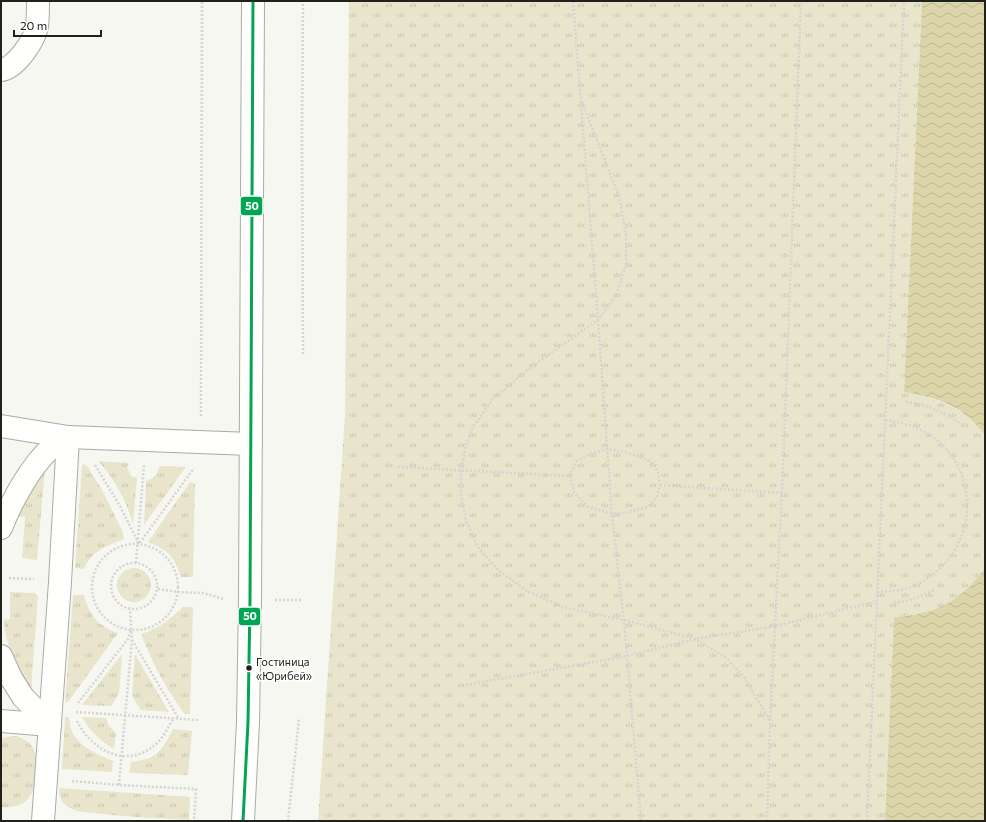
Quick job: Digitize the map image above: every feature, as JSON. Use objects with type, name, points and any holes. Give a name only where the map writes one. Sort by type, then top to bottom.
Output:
[{"type":"street","points":[[1,70],[6,70],[26,52],[37,28],[38,1]]},
{"type":"street","points":[[243,821],[248,715],[253,1]]},
{"type":"street","points":[[1,426],[68,437],[251,444]]},
{"type":"street","points":[[1,528],[7,513],[36,463],[52,446],[68,437]]},
{"type":"street","points":[[43,821],[60,582],[68,437]]},
{"type":"street","points":[[1,656],[10,678],[23,698],[50,724]]},
{"type":"street","points":[[1,721],[50,724]]},
{"type":"path","points":[[138,544],[200,460],[202,1]]},
{"type":"path","points":[[303,1],[303,354]]},
{"type":"path","points":[[573,1],[582,102],[612,514],[624,620],[642,821]]},
{"type":"path","points":[[767,821],[770,721],[782,493],[801,1]]},
{"type":"path","points":[[867,821],[904,1]]},
{"type":"path","points":[[582,102],[619,196],[626,234],[626,265],[616,295],[598,320],[531,367],[494,399],[472,427],[464,449],[461,470],[462,495],[466,522],[478,547],[499,571],[527,591],[563,607],[624,620],[695,639],[725,657],[744,677],[770,721]]},
{"type":"path","points":[[906,402],[931,407],[963,425]]},
{"type":"path","points":[[877,592],[896,591],[915,586],[932,576],[946,563],[957,547],[964,529],[967,510],[966,491],[961,473],[943,446],[922,430],[904,423],[885,420]]},
{"type":"path","points":[[607,449],[626,452],[650,462],[658,471],[660,484],[657,497],[647,507],[634,511],[612,514],[587,506],[574,493],[570,476],[576,462],[590,454],[607,449]]},
{"type":"path","points":[[92,461],[120,506],[138,544]]},
{"type":"path","points":[[136,562],[144,465]]},
{"type":"path","points":[[398,466],[570,476]]},
{"type":"path","points":[[660,484],[782,493]]},
{"type":"path","points":[[138,544],[156,550],[169,560],[175,570],[178,580],[178,592],[170,613],[162,621],[147,628],[131,630],[112,624],[104,616],[97,607],[93,583],[95,573],[100,563],[108,555],[117,548],[138,544]]},
{"type":"path","points":[[136,562],[144,564],[155,574],[158,589],[156,596],[151,603],[138,610],[130,609],[123,607],[116,602],[112,595],[111,587],[115,572],[128,563],[136,562]]},
{"type":"path","points":[[9,578],[24,579]]},
{"type":"path","points":[[894,603],[908,601],[936,589]]},
{"type":"path","points":[[466,685],[627,656],[695,639],[776,626],[877,601]]},
{"type":"path","points":[[119,785],[132,639],[130,609]]},
{"type":"path","points":[[131,630],[128,639],[77,704],[75,712],[77,722],[91,742],[103,750],[122,757],[138,754],[151,748],[162,737],[173,719]]},
{"type":"path","points":[[132,639],[179,718]]},
{"type":"path","points":[[69,712],[199,720]]},
{"type":"path","points":[[288,821],[299,720]]},
{"type":"path","points":[[68,781],[196,789],[194,821]]},
{"type":"green space","points":[[349,1],[922,1],[904,392],[949,405],[967,416],[985,435],[985,568],[966,590],[946,604],[922,613],[894,617],[885,821],[318,821],[345,414]]},
{"type":"green space","points":[[98,461],[129,463],[127,467],[131,476],[137,478],[133,524],[119,491],[110,475]]},
{"type":"green space","points":[[83,464],[87,466],[102,490],[122,530],[124,539],[95,553],[84,569],[75,568]]},
{"type":"green space","points":[[160,466],[186,467],[144,525],[146,481],[152,479]]},
{"type":"green space","points":[[45,468],[37,560],[22,558],[25,517],[14,516]]},
{"type":"green space","points":[[190,482],[195,484],[193,577],[181,577],[176,564],[170,555],[161,548],[148,542]]},
{"type":"green space","points":[[134,568],[146,573],[151,585],[146,597],[134,602],[122,597],[117,585],[122,573]]},
{"type":"green space","points":[[10,592],[35,593],[38,596],[31,691],[17,666],[5,630],[4,620],[10,619]]},
{"type":"green space","points":[[73,595],[84,595],[95,619],[105,627],[118,633],[68,702],[65,702]]},
{"type":"green space","points":[[183,607],[193,607],[190,714],[185,714],[166,686],[141,634],[164,623]]},
{"type":"green space","points":[[122,654],[119,694],[111,706],[82,705]]},
{"type":"green space","points":[[135,654],[169,712],[141,710],[132,696]]},
{"type":"green space","points":[[65,717],[69,717],[72,732],[79,742],[90,750],[113,761],[112,772],[62,769]]},
{"type":"green space","points":[[82,717],[106,718],[109,726],[116,733],[114,749],[104,743],[88,727]]},
{"type":"green space","points":[[173,729],[192,731],[188,775],[129,773],[131,762],[147,759],[158,753]]},
{"type":"green space","points":[[15,736],[27,741],[34,750],[36,761],[35,782],[31,795],[23,804],[10,807],[1,807],[1,739]]},
{"type":"green space","points":[[59,788],[190,797],[189,820],[117,816],[76,811],[61,800]]},
{"type":"water","points":[[922,1],[985,1],[985,435],[967,416],[949,404],[929,397],[904,392]]},
{"type":"water","points":[[985,568],[985,821],[885,821],[894,617],[922,613],[946,604],[966,590]]},
{"type":"transit line","name":"50","points":[[243,821],[248,722],[250,600],[253,1]]},
{"type":"place","name":"Гостиница «Юрибей»","points":[[249,668]]}]
